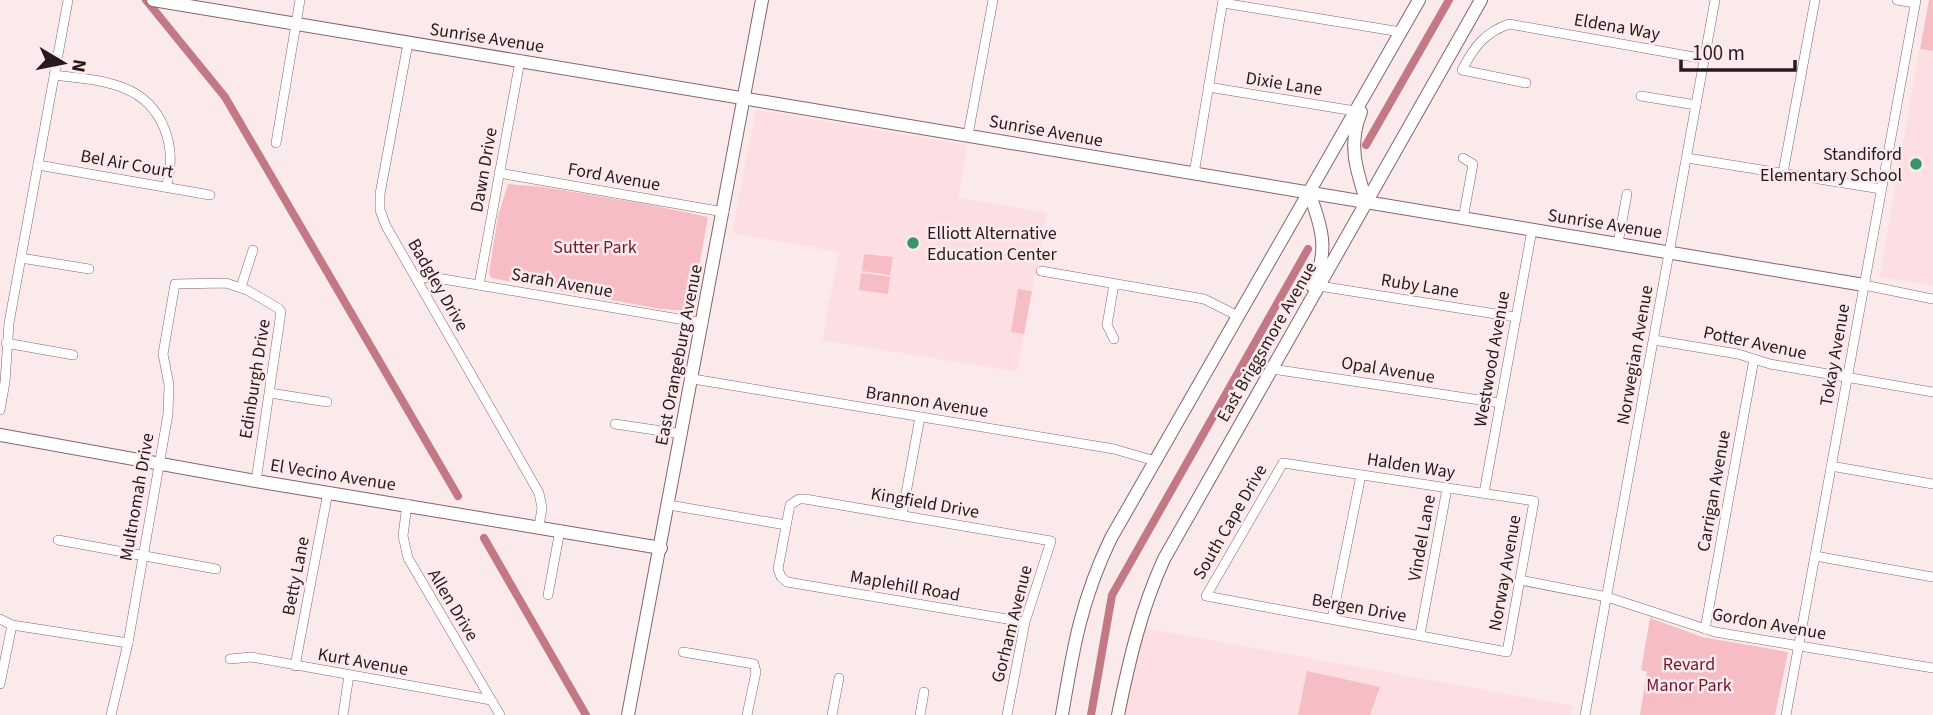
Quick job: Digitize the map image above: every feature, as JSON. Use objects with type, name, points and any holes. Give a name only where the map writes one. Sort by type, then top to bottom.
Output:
[{"type":"street","points":[[0,410],[5,382],[5,322],[21,258],[68,0]]},
{"type":"street","name":"Sunrise Avenue","points":[[155,0],[1618,243],[1933,299]]},
{"type":"street","points":[[276,143],[300,0]]},
{"type":"street","name":"East Orangeburg Avenue","points":[[628,715],[762,0]]},
{"type":"street","points":[[968,135],[993,0]]},
{"type":"street","points":[[1062,715],[1074,639],[1089,588],[1111,538],[1419,0]]},
{"type":"street","name":"East Briggsmore Avenue","points":[[1118,715],[1130,654],[1154,580],[1170,547],[1481,0]]},
{"type":"street","name":"Norwegian Avenue","points":[[1585,715],[1715,0]]},
{"type":"street","points":[[1783,173],[1815,0]]},
{"type":"street","points":[[1897,0],[1915,1]]},
{"type":"street","points":[[1194,174],[1223,1],[1401,32]]},
{"type":"street","name":"Tokay Avenue","points":[[1786,715],[1915,1]]},
{"type":"street","name":"Eldena Way","points":[[1526,83],[1462,70],[1477,44],[1485,36],[1509,24],[1705,59]]},
{"type":"street","name":"Badgley Drive","points":[[408,43],[379,202],[386,226],[539,493],[542,509],[539,526]]},
{"type":"street","name":"Dawn Drive","points":[[479,285],[520,61]]},
{"type":"street","points":[[1367,203],[1356,173],[1354,145],[1359,116],[1373,90],[1377,74]]},
{"type":"street","points":[[54,75],[122,87],[143,99],[166,129],[169,140],[171,168],[166,187]]},
{"type":"street","name":"Dixie Lane","points":[[1208,87],[1355,111]]},
{"type":"street","points":[[1641,96],[1696,106]]},
{"type":"street","points":[[1463,158],[1473,164],[1463,219]]},
{"type":"street","points":[[1687,158],[1881,190]]},
{"type":"street","name":"Bel Air Court","points":[[38,165],[210,195]]},
{"type":"street","name":"Ford Avenue","points":[[499,173],[723,212]]},
{"type":"street","points":[[1294,330],[1297,309],[1315,280],[1321,261],[1321,225],[1309,193]]},
{"type":"street","points":[[1618,243],[1627,194]]},
{"type":"street","name":"Westwood Avenue","points":[[1484,493],[1532,230]]},
{"type":"street","points":[[241,287],[253,250]]},
{"type":"street","points":[[21,258],[89,269]]},
{"type":"street","points":[[1041,271],[1204,299],[1238,316]]},
{"type":"street","name":"Sarah Avenue","points":[[417,278],[431,277],[703,323]]},
{"type":"street","name":"Edinburgh Drive","points":[[175,284],[220,282],[241,287],[281,312],[256,481]]},
{"type":"street","name":"Multnomah Drive","points":[[111,715],[128,643],[170,399],[163,354],[175,284]]},
{"type":"street","points":[[1114,284],[1107,326],[1114,339]]},
{"type":"street","name":"Ruby Lane","points":[[1319,286],[1515,317]]},
{"type":"street","name":"Potter Avenue","points":[[1654,340],[1738,354],[1770,365],[1933,392]]},
{"type":"street","points":[[6,344],[73,355]]},
{"type":"street","name":"Carrigan Avenue","points":[[1705,629],[1754,359]]},
{"type":"street","name":"Opal Avenue","points":[[1272,369],[1500,403]]},
{"type":"street","name":"Brannon Avenue","points":[[692,379],[1114,449],[1156,461]]},
{"type":"street","points":[[270,393],[327,402]]},
{"type":"street","points":[[902,515],[920,416]]},
{"type":"street","points":[[615,424],[682,434]]},
{"type":"street","name":"El Vecino Avenue","points":[[0,435],[256,481],[661,548]]},
{"type":"street","name":"Halden Way","points":[[1283,463],[1534,501]]},
{"type":"street","name":"South Cape Drive","points":[[1206,596],[1283,463]]},
{"type":"street","points":[[1831,466],[1933,484]]},
{"type":"street","points":[[1332,619],[1361,475]]},
{"type":"street","name":"Vindel Lane","points":[[1420,635],[1447,488]]},
{"type":"street","name":"Betty Lane","points":[[295,666],[328,492]]},
{"type":"street","name":"Kingfield Drive","points":[[786,525],[789,509],[794,501],[805,499],[1051,541]]},
{"type":"street","name":"Norway Avenue","points":[[1507,652],[1534,501]]},
{"type":"street","name":"Allen Drive","points":[[407,504],[403,536],[408,558],[500,715]]},
{"type":"street","points":[[669,506],[786,525]]},
{"type":"street","name":"Maplehill Road","points":[[786,525],[778,569],[787,582],[1025,622]]},
{"type":"street","points":[[548,594],[560,530]]},
{"type":"street","points":[[58,541],[216,569]]},
{"type":"street","name":"Gorham Avenue","points":[[1007,715],[1025,622],[1051,541]]},
{"type":"street","points":[[1815,556],[1933,577]]},
{"type":"street","name":"Gordon Avenue","points":[[1520,580],[1607,597],[1705,629],[1933,667]]},
{"type":"street","name":"Bergen Drive","points":[[1206,596],[1507,652]]},
{"type":"street","points":[[0,619],[12,625],[128,643]]},
{"type":"street","points":[[0,684],[12,625]]},
{"type":"street","points":[[683,652],[754,664],[756,673],[747,715]]},
{"type":"street","name":"Kurt Avenue","points":[[230,659],[251,657],[491,700]]},
{"type":"street","points":[[342,715],[349,675]]},
{"type":"street","points":[[832,715],[839,677]]},
{"type":"street","points":[[920,715],[924,692]]},
{"type":"shaded area","name":"Standiford Elementary School","points":[[1919,49],[1933,52],[1933,286],[1880,277]]},
{"type":"shaded area","name":"Elliott Alternative Education Center","points":[[758,110],[967,145],[958,198],[1047,213],[1017,372],[822,340],[839,252],[732,233],[755,114]]},
{"type":"shaded area","points":[[1144,628],[1573,706],[1571,715],[1125,715]]},
{"type":"green space","points":[[1929,0],[1933,0],[1933,51],[1920,49]]},
{"type":"green space","name":"Sutter Park","points":[[508,184],[544,187],[708,217],[691,311],[661,309],[491,278],[489,273],[498,216]]},
{"type":"green space","points":[[864,254],[893,257],[890,275],[862,271]]},
{"type":"green space","points":[[861,273],[890,277],[888,294],[859,290]]},
{"type":"green space","points":[[1018,289],[1032,291],[1024,334],[1011,332]]},
{"type":"green space","name":"Revard Manor Park","points":[[1650,618],[1702,637],[1788,652],[1775,715],[1640,715],[1647,672],[1641,670]]},
{"type":"green space","points":[[1307,671],[1380,687],[1370,715],[1298,715]]},
{"type":"waterway","points":[[146,0],[225,97],[458,496]]},
{"type":"waterway","points":[[1366,145],[1449,0]]},
{"type":"waterway","points":[[1091,715],[1112,595],[1308,249]]},
{"type":"waterway","points":[[484,538],[586,715]]},
{"type":"place","name":"Standiford Elementary School","points":[[1916,164]]},
{"type":"place","name":"Elliott Alternative Education Center","points":[[913,243]]}]
